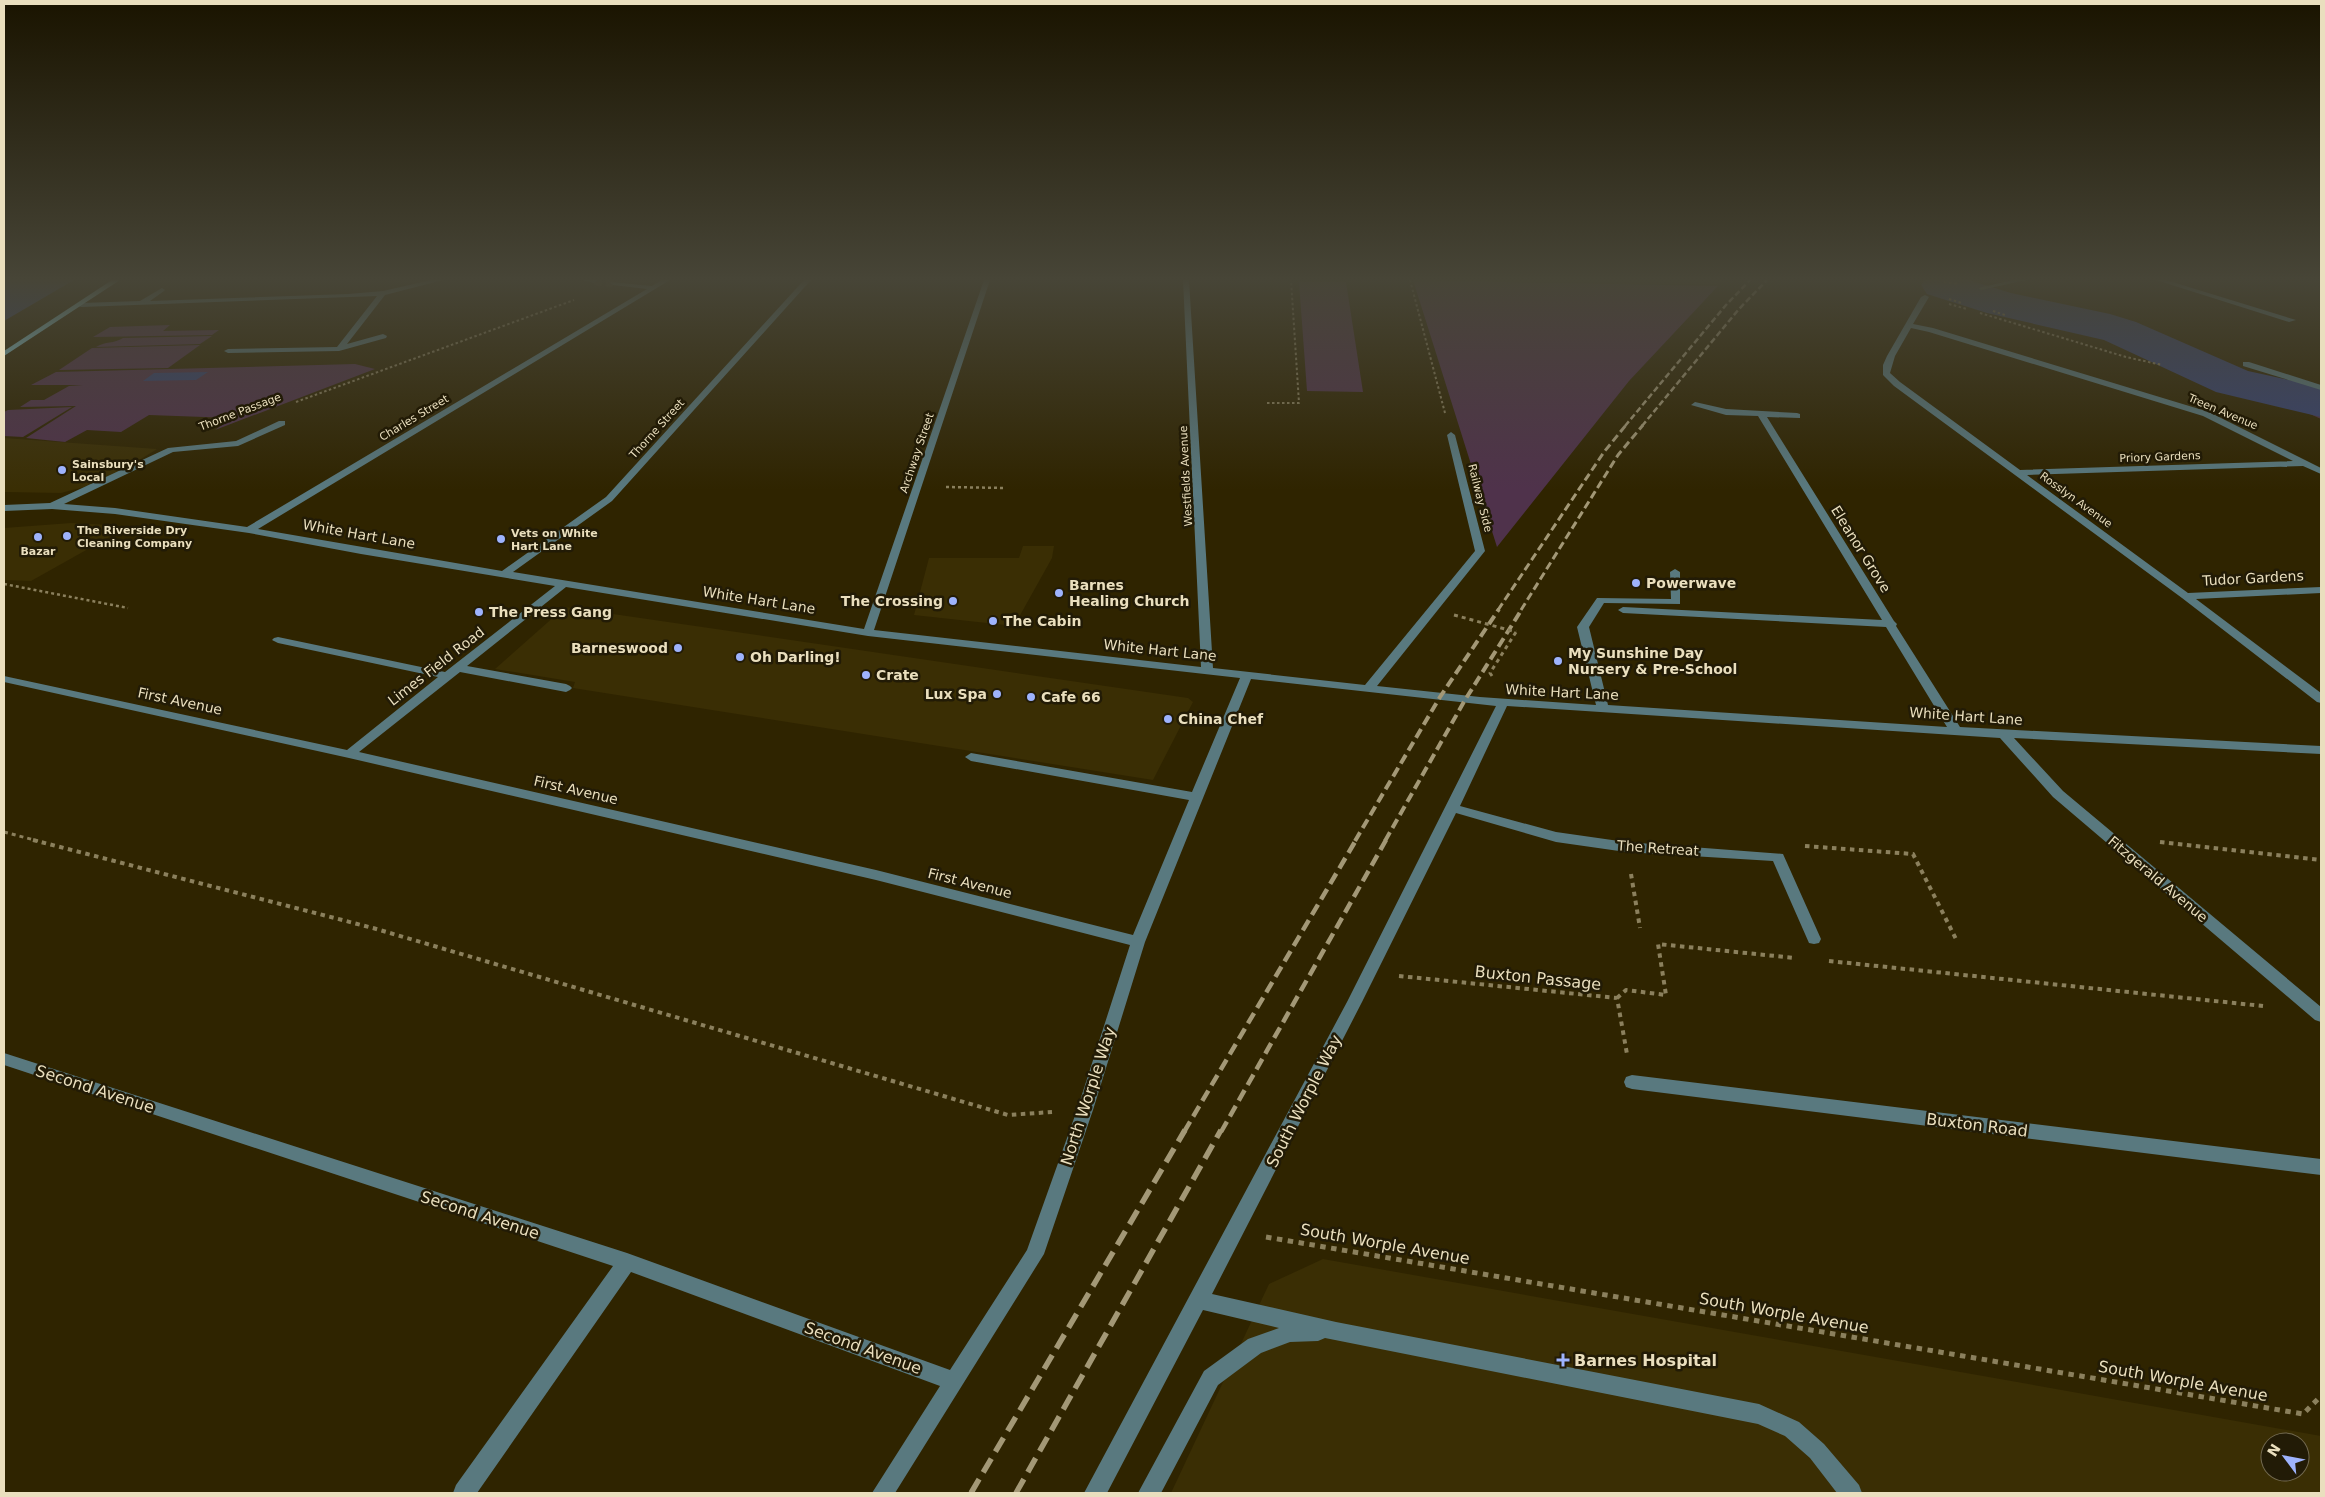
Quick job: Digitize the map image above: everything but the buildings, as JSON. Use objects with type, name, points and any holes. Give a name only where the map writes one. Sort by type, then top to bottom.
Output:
[{"type":"street","points":[[228,351],[291,350]]},
{"type":"street","name":"Charles Street","points":[[249,530],[550,350]]},
{"type":"street","name":"Thorne Street","points":[[505,573],[609,499],[745,350]]},
{"type":"street","name":"Archway Street","points":[[868,633],[963,350]]},
{"type":"street","name":"Westfields Avenue","points":[[1190,350],[1207,671]]},
{"type":"street","name":"Rosslyn Avenue","points":[[1894,350],[1886,362],[1886,373],[1897,384],[2186,596],[2321,699]]},
{"type":"street","name":"Treen Avenue","points":[[1995,350],[2189,408],[2233,426],[2321,471]]},
{"type":"street","points":[[2246,364],[2321,388]]},
{"type":"street","points":[[1695,404],[1726,412],[1797,416]]},
{"type":"street","name":"Eleanor Grove","points":[[1761,414],[1892,624],[1955,730]]},
{"type":"street","points":[[52,506],[171,450],[238,443],[282,423]]},
{"type":"street","name":"Railway Side","points":[[1369,688],[1480,551],[1451,436]]},
{"type":"street","name":"Priory Gardens","points":[[2017,472],[2304,463]]},
{"type":"street","name":"White Hart Lane","points":[[4,508],[52,506],[115,511],[249,530],[362,551],[868,633],[1503,703],[2004,734],[2321,750]]},
{"type":"street","points":[[1603,709],[1583,627],[1601,600],[1676,602],[1675,572]]},
{"type":"street","name":"Limes Field Road","points":[[349,754],[564,583]]},
{"type":"street","name":"Tudor Gardens","points":[[2186,596],[2321,590]]},
{"type":"street","points":[[1623,610],[1892,624]]},
{"type":"street","points":[[278,640],[448,676]]},
{"type":"street","points":[[458,668],[566,688]]},
{"type":"street","name":"North Worple Way","points":[[883,1493],[1035,1254],[1085,1110],[1138,942],[1247,674]]},
{"type":"street","name":"First Avenue","points":[[4,678],[349,754],[876,875],[1138,942]]},
{"type":"street","name":"South Worple Way","points":[[1095,1493],[1236,1231],[1371,972],[1503,703]]},
{"type":"street","name":"Fitzgerald Avenue","points":[[2004,734],[2028,763],[2058,794],[2318,1014]]},
{"type":"street","points":[[971,757],[1197,797]]},
{"type":"street","name":"The Retreat","points":[[1453,808],[1556,837],[1626,847],[1778,857]]},
{"type":"street","points":[[1778,857],[1814,939]]},
{"type":"street","name":"Second Avenue","points":[[4,1059],[627,1262],[954,1381]]},
{"type":"street","name":"Buxton Road","points":[[1632,1082],[2321,1167]]},
{"type":"street","points":[[464,1493],[627,1262]]},
{"type":"street","points":[[1198,1300],[1336,1332],[1759,1414],[1792,1429],[1817,1451],[1851,1493]]},
{"type":"street","points":[[1149,1493],[1210,1378],[1256,1346],[1290,1333],[1336,1332]]},
{"type":"path","name":"Thorne Passage","points":[[295,403],[436,350]]},
{"type":"path","points":[[1267,403],[1299,403],[1296,350]]},
{"type":"path","points":[[1428,350],[1451,436]]},
{"type":"path","points":[[2102,350],[2162,364]]},
{"type":"path","points":[[917,486],[1005,488]]},
{"type":"path","points":[[4,584],[18,585],[128,608]]},
{"type":"path","points":[[1454,615],[1516,632],[1494,667]]},
{"type":"path","points":[[4,832],[373,928],[1008,1115],[1085,1110]]},
{"type":"path","points":[[2108,837],[2321,860]]},
{"type":"path","points":[[1778,857],[1804,846],[1913,854],[1956,939]]},
{"type":"path","points":[[1626,847],[1640,928]]},
{"type":"path","points":[[1617,998],[1626,990],[1666,995],[1658,944],[1805,959]]},
{"type":"path","points":[[1825,961],[2318,1014]]},
{"type":"path","name":"Buxton Passage","points":[[1371,972],[1617,998],[1632,1082]]},
{"type":"path","name":"South Worple Avenue","points":[[1236,1231],[2303,1414],[2321,1396]]},
{"type":"shaded area","points":[[89,350],[193,350],[168,368],[59,370]]},
{"type":"shaded area","points":[[1304,350],[1356,350],[1363,392],[1307,391]]},
{"type":"shaded area","points":[[1435,350],[1658,350],[1629,381],[1497,547]]},
{"type":"shaded area","points":[[355,364],[375,369],[215,430],[232,418],[149,415],[121,432],[87,430],[65,442],[26,438],[76,406],[20,407],[31,400],[44,400],[69,386],[83,385],[31,385],[56,372]]},
{"type":"shaded area","points":[[2266,394],[2321,405],[2321,419]]},
{"type":"shaded area","points":[[72,407],[23,437],[4,436],[4,412],[8,410]]},
{"type":"shaded area","points":[[4,438],[157,449],[112,477],[88,486],[61,493],[4,492]]},
{"type":"shaded area","points":[[71,523],[129,526],[31,581],[4,580],[4,528]]},
{"type":"shaded area","points":[[1023,546],[1054,546],[1052,558],[1014,626],[914,615],[929,558],[1019,558]]},
{"type":"shaded area","points":[[565,607],[1188,698],[1193,702],[1153,780],[573,688],[575,682],[495,669]]},
{"type":"shaded area","name":"Barnes Hospital","points":[[1323,1259],[2298,1432],[2260,1432],[2260,1482],[2310,1482],[2310,1434],[2321,1436],[2321,1493],[1171,1493],[1269,1284]]},
{"type":"water","points":[[208,372],[196,380],[143,381],[154,373]]},
{"type":"waterway","points":[[2162,350],[2233,382],[2321,402]]},
{"type":"railway","points":[[1625,426],[1689,350]]},
{"type":"railway","points":[[1642,426],[1705,350]]},
{"type":"railway","points":[[1498,610],[1604,452],[1626,425]]},
{"type":"railway","points":[[1521,610],[1618,455],[1643,425]]},
{"type":"railway","points":[[1355,841],[1440,697],[1499,609]]},
{"type":"railway","points":[[1385,841],[1465,700],[1522,609]]},
{"type":"railway","points":[[1184,1132],[1356,840]]},
{"type":"railway","points":[[1221,1132],[1386,840]]},
{"type":"railway","points":[[971,1493],[1185,1130]]},
{"type":"railway","points":[[1016,1493],[1221,1130]]},
{"type":"place","name":"Sainsbury's Local","points":[[62,470]]},
{"type":"place","name":"The Riverside Dry Cleaning Company","points":[[67,536]]},
{"type":"place","name":"Bazar","points":[[38,537]]},
{"type":"place","name":"Vets on White Hart Lane","points":[[501,539]]},
{"type":"place","name":"Powerwave","points":[[1636,583]]},
{"type":"place","name":"Barnes Healing Church","points":[[1059,593]]},
{"type":"place","name":"The Crossing","points":[[953,601]]},
{"type":"place","name":"The Press Gang","points":[[479,612]]},
{"type":"place","name":"The Cabin","points":[[993,621]]},
{"type":"place","name":"Barneswood","points":[[678,648]]},
{"type":"place","name":"Oh Darling!","points":[[740,657]]},
{"type":"place","name":"My Sunshine Day Nursery & Pre-School","points":[[1558,661]]},
{"type":"place","name":"Crate","points":[[866,675]]},
{"type":"place","name":"Lux Spa","points":[[997,694]]},
{"type":"place","name":"Cafe 66","points":[[1031,697]]},
{"type":"place","name":"China Chef","points":[[1168,719]]},
{"type":"place","name":"Barnes Hospital","points":[[1563,1360]]}]
